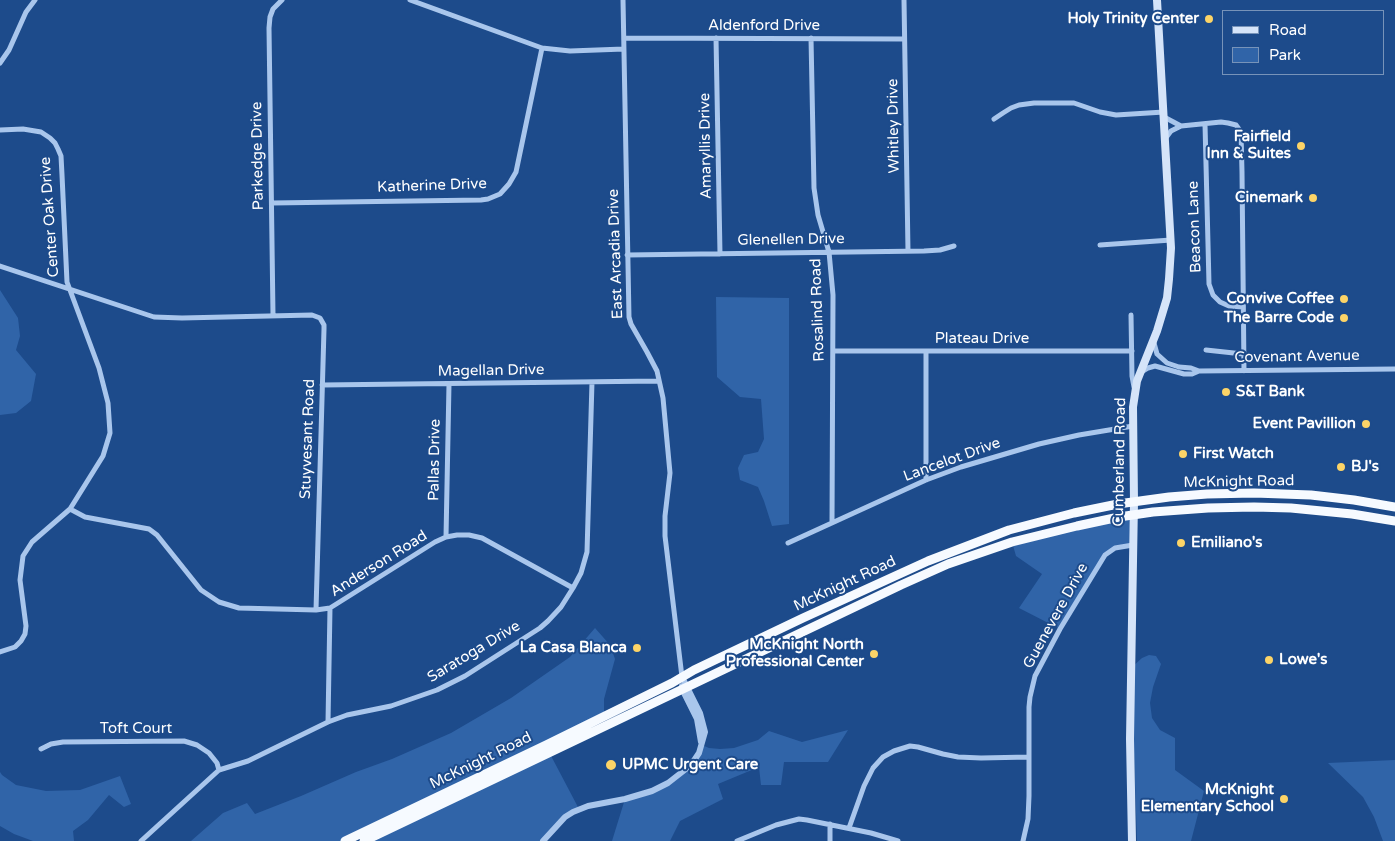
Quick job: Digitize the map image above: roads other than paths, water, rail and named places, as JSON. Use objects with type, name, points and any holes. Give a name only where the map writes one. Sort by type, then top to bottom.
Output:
[{"type":"highway","name":"McKnight Road","points":[[346,841],[803,618],[928,561],[1009,530],[1097,508],[1207,494],[1274,493],[1333,497],[1395,507]]},
{"type":"highway","name":"McKnight Road","points":[[364,841],[901,585],[948,564],[991,549],[1034,536],[1133,515],[1208,508],[1274,507],[1332,511],[1395,521]]},
{"type":"main road","name":"Cumberland Road","points":[[1132,841],[1130,739],[1135,390],[1163,314],[1168,290],[1170,264],[1164,115],[1156,0]]},
{"type":"street","points":[[0,63],[9,50],[26,12],[35,0]]},
{"type":"street","name":"Parkedge Drive","points":[[273,315],[269,23],[273,9],[282,0]]},
{"type":"street","points":[[410,0],[542,48],[570,51],[624,49]]},
{"type":"street","name":"East Arcadia Drive","points":[[623,0],[628,317],[654,365],[663,398],[670,464],[665,536],[682,677]]},
{"type":"street","name":"Whitley Drive","points":[[904,0],[908,251]]},
{"type":"street","name":"Aldenford Drive","points":[[624,38],[904,39]]},
{"type":"street","name":"Amaryllis Drive","points":[[716,38],[720,254]]},
{"type":"street","name":"Rosalind Road","points":[[811,38],[814,188],[818,215],[829,252],[833,295],[832,522]]},
{"type":"street","name":"Katherine Drive","points":[[272,203],[481,200],[500,194],[510,184],[516,172],[542,48]]},
{"type":"street","points":[[994,119],[1011,108],[1019,106],[1034,103],[1074,103],[1100,112],[1116,115],[1164,115],[1181,126]]},
{"type":"street","points":[[1165,139],[1171,131],[1181,126],[1221,122],[1236,125],[1240,132],[1244,371]]},
{"type":"street","name":"Beacon Lane","points":[[1205,124],[1209,284],[1213,294],[1220,302],[1229,306],[1243,307]]},
{"type":"street","name":"Center Oak Drive","points":[[0,130],[23,128],[41,132],[50,138],[58,149],[61,163],[68,290],[99,368],[108,403],[110,433],[104,456],[70,509],[32,542],[23,556],[20,580],[26,626],[25,634],[15,646],[0,652]]},
{"type":"street","points":[[1100,245],[1170,240]]},
{"type":"street","name":"Glenellen Drive","points":[[627,255],[908,251],[940,250],[954,246]]},
{"type":"street","name":"Center Oak Drive","points":[[0,266],[68,290]]},
{"type":"street","points":[[68,290],[154,316],[182,318],[273,315]]},
{"type":"street","name":"Stuyvesant Road","points":[[273,315],[316,315],[322,321],[324,329],[316,610]]},
{"type":"street","points":[[1131,315],[1132,376],[1135,390]]},
{"type":"street","name":"Covenant Avenue","points":[[1153,340],[1155,350],[1161,359],[1173,366],[1199,371],[1395,368]]},
{"type":"street","points":[[1206,350],[1243,354]]},
{"type":"street","name":"Plateau Drive","points":[[833,351],[1132,351]]},
{"type":"street","points":[[926,351],[926,480]]},
{"type":"street","name":"Covenant Avenue","points":[[1140,373],[1156,366],[1184,374],[1192,374],[1199,371]]},
{"type":"street","name":"Magellan Drive","points":[[322,385],[659,381]]},
{"type":"street","name":"Saratoga Drive","points":[[141,841],[219,770],[248,761],[328,722],[403,703],[446,686],[540,628],[560,608],[573,588],[583,566],[588,547],[592,382]]},
{"type":"street","name":"Pallas Drive","points":[[446,537],[449,384]]},
{"type":"street","name":"Lancelot Drive","points":[[788,543],[926,480],[970,464],[1019,449],[1133,426]]},
{"type":"street","name":"Anderson Road","points":[[70,509],[86,517],[144,527],[151,530],[196,585],[207,595],[219,602],[239,608],[316,610],[330,608],[435,542],[446,537],[463,534],[482,538],[573,588]]},
{"type":"street","name":"Guenevere Drive","points":[[1023,841],[1028,819],[1030,697],[1035,676],[1105,555],[1115,548],[1133,545]]},
{"type":"street","points":[[328,722],[330,608]]},
{"type":"street","points":[[543,841],[565,817],[573,812],[588,806],[652,791],[668,783],[691,765],[702,746],[697,719],[682,677]]},
{"type":"street","name":"Toft Court","points":[[41,749],[50,744],[63,742],[184,741],[197,745],[209,753],[217,763],[219,770]]},
{"type":"street","points":[[850,828],[864,786],[873,768],[883,757],[894,751],[910,746],[958,757],[1029,757]]},
{"type":"street","points":[[737,841],[792,820],[807,820],[871,832],[898,841]]},
{"type":"street","points":[[830,824],[830,841]]},
{"type":"place","name":"Holy Trinity Center","points":[[1209,19]]},
{"type":"place","name":"Fairfield Inn & Suites","points":[[1301,146]]},
{"type":"place","name":"Cinemark","points":[[1313,198]]},
{"type":"place","name":"Convive Coffee","points":[[1344,299]]},
{"type":"place","name":"The Barre Code","points":[[1344,318]]},
{"type":"place","name":"S&T Bank","points":[[1226,392]]},
{"type":"place","name":"Event Pavillion","points":[[1366,424]]},
{"type":"place","name":"First Watch","points":[[1183,454]]},
{"type":"place","name":"BJ's","points":[[1341,467]]},
{"type":"place","name":"Emiliano's","points":[[1181,543]]},
{"type":"place","name":"La Casa Blanca","points":[[637,648]]},
{"type":"place","name":"McKnight North Professional Center","points":[[874,654]]},
{"type":"place","name":"Lowe's","points":[[1269,660]]},
{"type":"place","name":"UPMC Urgent Care","points":[[611,765]]},
{"type":"place","name":"McKnight Elementary School","points":[[1284,799]]}]
